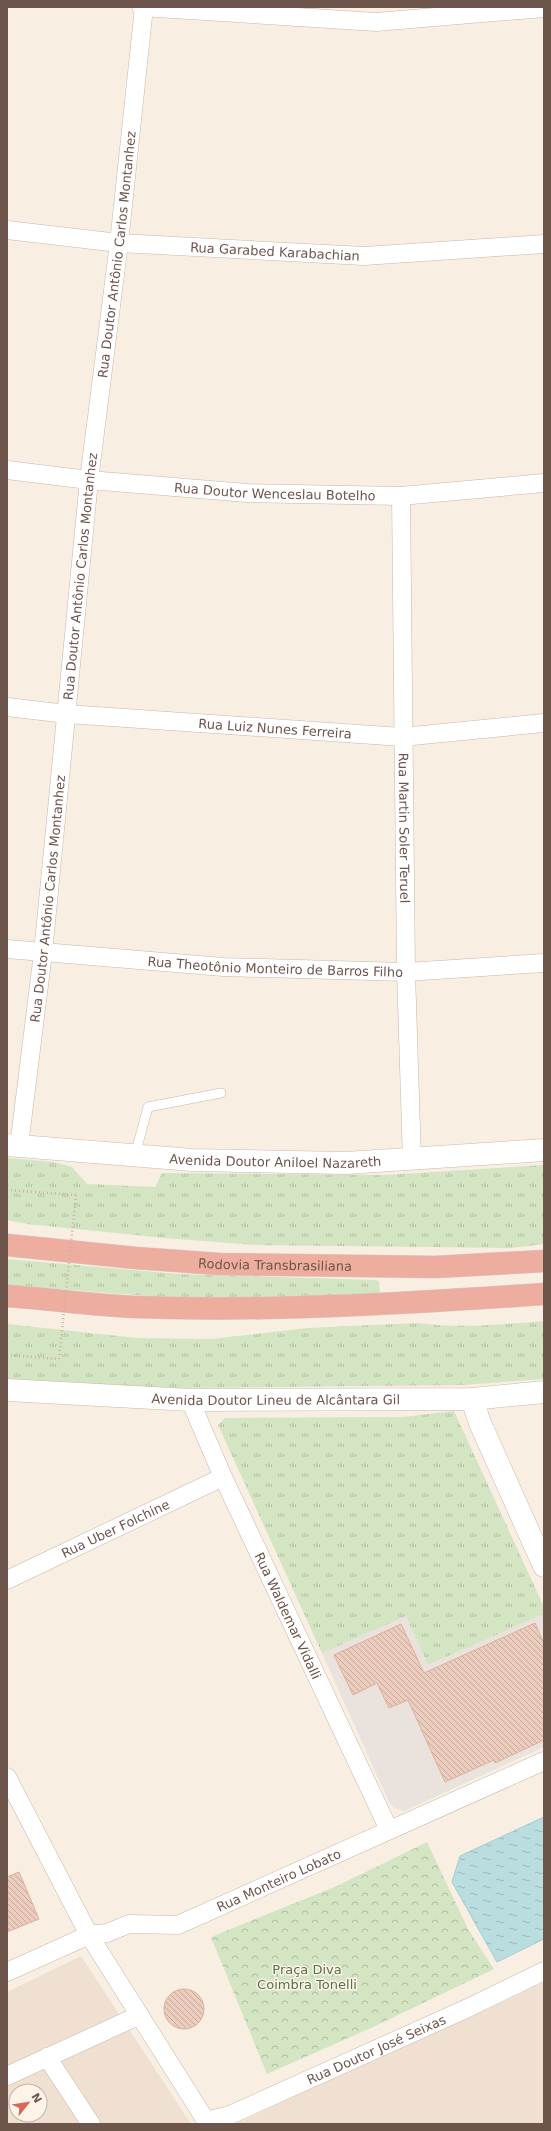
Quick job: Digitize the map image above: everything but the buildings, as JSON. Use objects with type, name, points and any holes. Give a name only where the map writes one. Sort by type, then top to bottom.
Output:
[{"type":"highway","name":"Rodovia Transbrasiliana","points":[[7,1245],[219,1264],[435,1267],[544,1261]]},
{"type":"highway","points":[[7,1296],[136,1307],[300,1308],[382,1305],[544,1294]]},
{"type":"main road","name":"Avenida Doutor Aniloel Nazareth","points":[[13,1146],[200,1160],[346,1163],[412,1160],[544,1150]]},
{"type":"main road","name":"Avenida Doutor Lineu de Alcântara Gil","points":[[7,1390],[190,1400],[472,1399],[544,1392]]},
{"type":"main road","points":[[472,1399],[480,1423],[544,1566]]},
{"type":"street","points":[[143,7],[376,22],[544,8]]},
{"type":"street","name":"Rua Doutor Antônio Carlos Montanhez","points":[[13,1146],[43,953],[89,480],[120,243],[143,7]]},
{"type":"street","name":"Rua Garabed Karabachian","points":[[7,230],[120,243],[364,256],[544,244]]},
{"type":"street","name":"Rua Doutor Wenceslau Botelho","points":[[7,470],[89,480],[247,493],[401,496],[544,483]]},
{"type":"street","name":"Rua Martin Soler Teruel","points":[[401,496],[402,737],[406,972],[412,1160]]},
{"type":"street","name":"Rua Luiz Nunes Ferreira","points":[[7,707],[67,714],[402,737],[544,723]]},
{"type":"street","name":"Rua Theotônio Monteiro de Barros Filho","points":[[7,948],[43,953],[223,967],[406,972],[544,963]]},
{"type":"street","name":"Rua Waldemar Vidalli","points":[[190,1400],[223,1477],[389,1830]]},
{"type":"street","name":"Rua Uber Folchine","points":[[7,1580],[223,1477]]},
{"type":"street","name":"Rua Monteiro Lobato","points":[[7,1972],[89,1935],[107,1933],[129,1924],[178,1925],[544,1760]]},
{"type":"street","points":[[7,1776],[89,1935],[207,2122]]},
{"type":"street","name":"Rua Doutor José Seixas","points":[[207,2122],[230,2115],[470,2007],[544,1971]]},
{"type":"street","points":[[7,2076],[140,2015]]},
{"type":"street","points":[[47,2057],[91,2124]]},
{"type":"lane","points":[[135,1155],[148,1107],[221,1094]]},
{"type":"path","points":[[7,1190],[76,1195],[59,1359],[7,1355]]},
{"type":"shaded area","points":[[544,1614],[544,1747],[404,1811],[395,1808],[389,1802],[322,1653],[406,1615],[429,1665]]},
{"type":"shaded area","points":[[81,1956],[191,2124],[7,2124],[7,1992]]},
{"type":"shaded area","points":[[544,1982],[544,2124],[236,2124],[364,2063],[480,2013]]},
{"type":"green space","points":[[7,1158],[54,1162],[72,1167],[87,1184],[155,1187],[162,1173],[384,1175],[544,1165],[544,1244],[511,1248],[255,1245],[165,1238],[27,1224],[7,1220]]},
{"type":"green space","points":[[7,1259],[179,1274],[375,1280],[379,1281],[380,1294],[200,1300],[7,1285]]},
{"type":"green space","points":[[544,1321],[544,1379],[463,1385],[179,1388],[41,1383],[7,1380],[7,1324],[137,1338],[212,1339],[307,1328],[418,1323],[449,1326]]},
{"type":"green space","points":[[454,1411],[544,1607],[544,1614],[428,1665],[406,1616],[322,1653],[218,1425],[225,1418],[403,1417]]},
{"type":"green space","name":"Praça Diva Coimbra Tonelli","points":[[427,1842],[468,1929],[494,1969],[371,2028],[267,2074],[211,1937],[337,1886]]},
{"type":"water","points":[[544,1817],[544,1939],[497,1962],[452,1882],[460,1856]]}]
